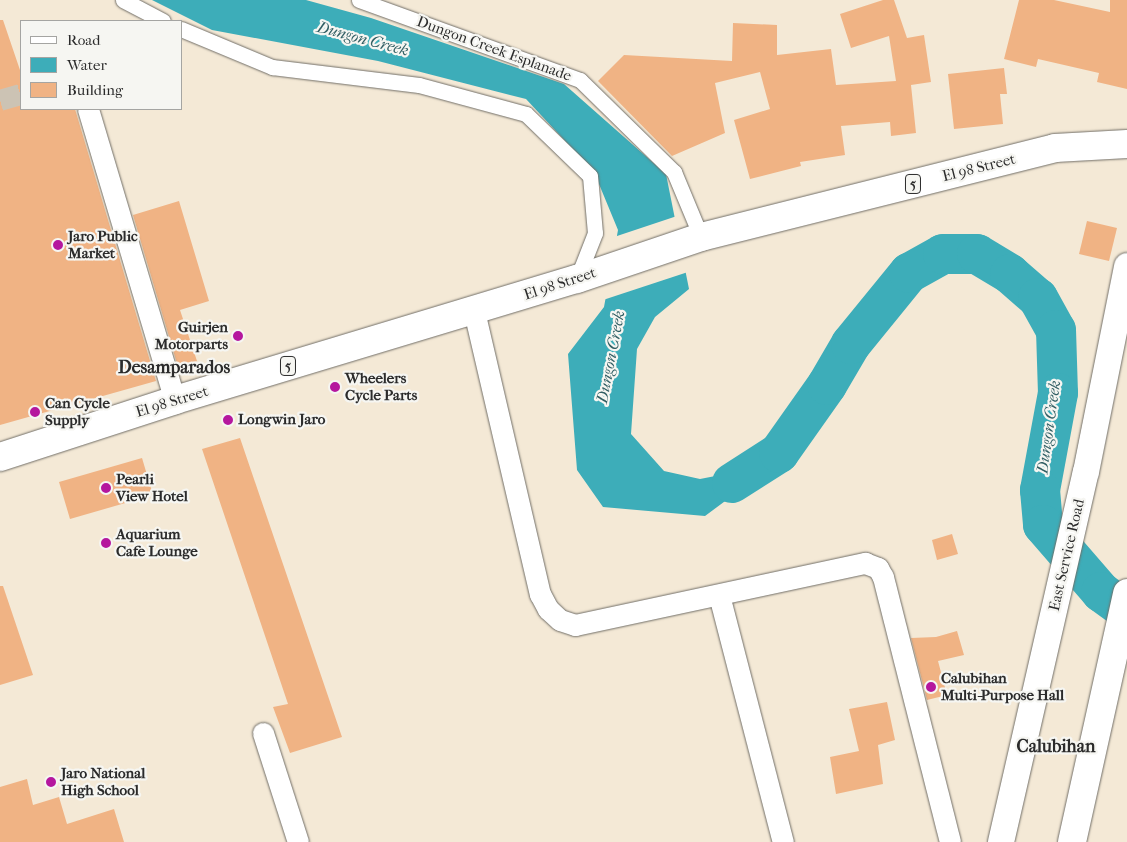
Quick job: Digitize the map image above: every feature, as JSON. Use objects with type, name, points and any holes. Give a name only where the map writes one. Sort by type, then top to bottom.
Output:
[{"type":"main road","name":"El 98 Street","points":[[0,457],[175,400],[577,279],[701,237],[1055,148],[1127,144]]},
{"type":"main road","points":[[1072,842],[1103,690],[1127,593]]},
{"type":"street","points":[[123,0],[161,20]]},
{"type":"street","name":"Dungon Creek Esplanade","points":[[359,0],[580,80],[674,172],[701,237]]},
{"type":"street","points":[[182,29],[272,67],[419,85],[526,114],[590,176],[595,233],[577,279]]},
{"type":"street","points":[[88,110],[175,400]]},
{"type":"street","name":"East Service Road","points":[[1001,842],[1086,472],[1127,266]]},
{"type":"street","points":[[474,311],[540,594],[548,609],[560,620],[575,625],[865,563],[878,568],[883,577],[950,842]]},
{"type":"street","points":[[719,595],[783,842]]},
{"type":"street","points":[[262,733],[298,842]]},
{"type":"water","points":[[152,0],[306,0],[371,18],[564,84],[666,174],[689,289],[655,317],[637,349],[631,434],[664,471],[700,479],[741,471],[779,453],[736,493],[705,516],[603,507],[577,470],[568,354],[604,307],[618,230],[594,172],[526,99],[378,61],[212,30]]},
{"type":"pier","points":[[677,216],[688,272],[603,300],[614,237]]},
{"type":"building","points":[[883,0],[894,0],[907,38],[924,35],[931,82],[911,85],[916,133],[891,136],[890,122],[841,126],[845,155],[800,162],[801,166],[750,179],[734,120],[770,109],[760,72],[715,83],[725,133],[672,156],[598,81],[624,55],[732,61],[733,23],[777,25],[777,55],[831,49],[836,85],[896,81],[889,36],[851,48],[840,14]]},
{"type":"building","points":[[1019,0],[1054,0],[1110,12],[1110,0],[1127,0],[1127,89],[1097,82],[1099,73],[1038,59],[1036,67],[1004,59]]},
{"type":"building","name":"Jaro Public Market","points":[[0,20],[3,20],[20,70],[20,110],[75,110],[156,381],[0,425]]},
{"type":"building","points":[[1004,68],[1007,94],[1000,94],[1003,124],[954,129],[948,74]]},
{"type":"building","points":[[179,201],[209,301],[180,310],[197,361],[178,367],[133,215]]},
{"type":"building","points":[[1087,221],[1117,228],[1109,261],[1079,254]]},
{"type":"building","points":[[240,438],[342,737],[290,753],[273,707],[288,704],[202,449]]},
{"type":"building","name":"Pearli View Hotel","points":[[142,458],[153,495],[70,519],[59,482]]},
{"type":"building","points":[[952,534],[958,554],[937,560],[932,540]]},
{"type":"building","points":[[0,586],[3,586],[33,675],[0,685]]},
{"type":"building","points":[[957,631],[964,655],[938,661],[947,695],[927,700],[911,638],[936,637]]},
{"type":"building","points":[[887,702],[895,740],[878,745],[883,784],[836,794],[830,757],[859,751],[849,709]]},
{"type":"building","points":[[27,779],[33,805],[59,797],[67,824],[114,809],[124,842],[0,842],[0,787]]},
{"type":"waterway","name":"Dungon Creek","points":[[732,483],[779,453],[827,385],[851,344],[909,273],[943,254],[977,254],[1010,274],[1038,298],[1056,330],[1058,393],[1040,490],[1043,525],[1101,592],[1127,611]]},
{"type":"tunnel","points":[[0,100],[20,94]]},
{"type":"place","name":"Jaro Public Market","points":[[58,245]]},
{"type":"place","name":"Guirjen Motorparts","points":[[238,336]]},
{"type":"place","name":"Wheelers Cycle Parts","points":[[335,387]]},
{"type":"place","name":"Can Cycle Supply","points":[[35,412]]},
{"type":"place","name":"Longwin Jaro","points":[[228,420]]},
{"type":"place","name":"Pearli View Hotel","points":[[106,488]]},
{"type":"place","name":"Aquarium Cafe Lounge","points":[[106,543]]},
{"type":"place","name":"Calubihan Multi-Purpose Hall","points":[[931,687]]},
{"type":"place","name":"Jaro National High School","points":[[51,782]]},
{"type":"district","name":"Desamparados","points":[[174,368]]},
{"type":"district","name":"Calubihan","points":[[1056,747]]}]
